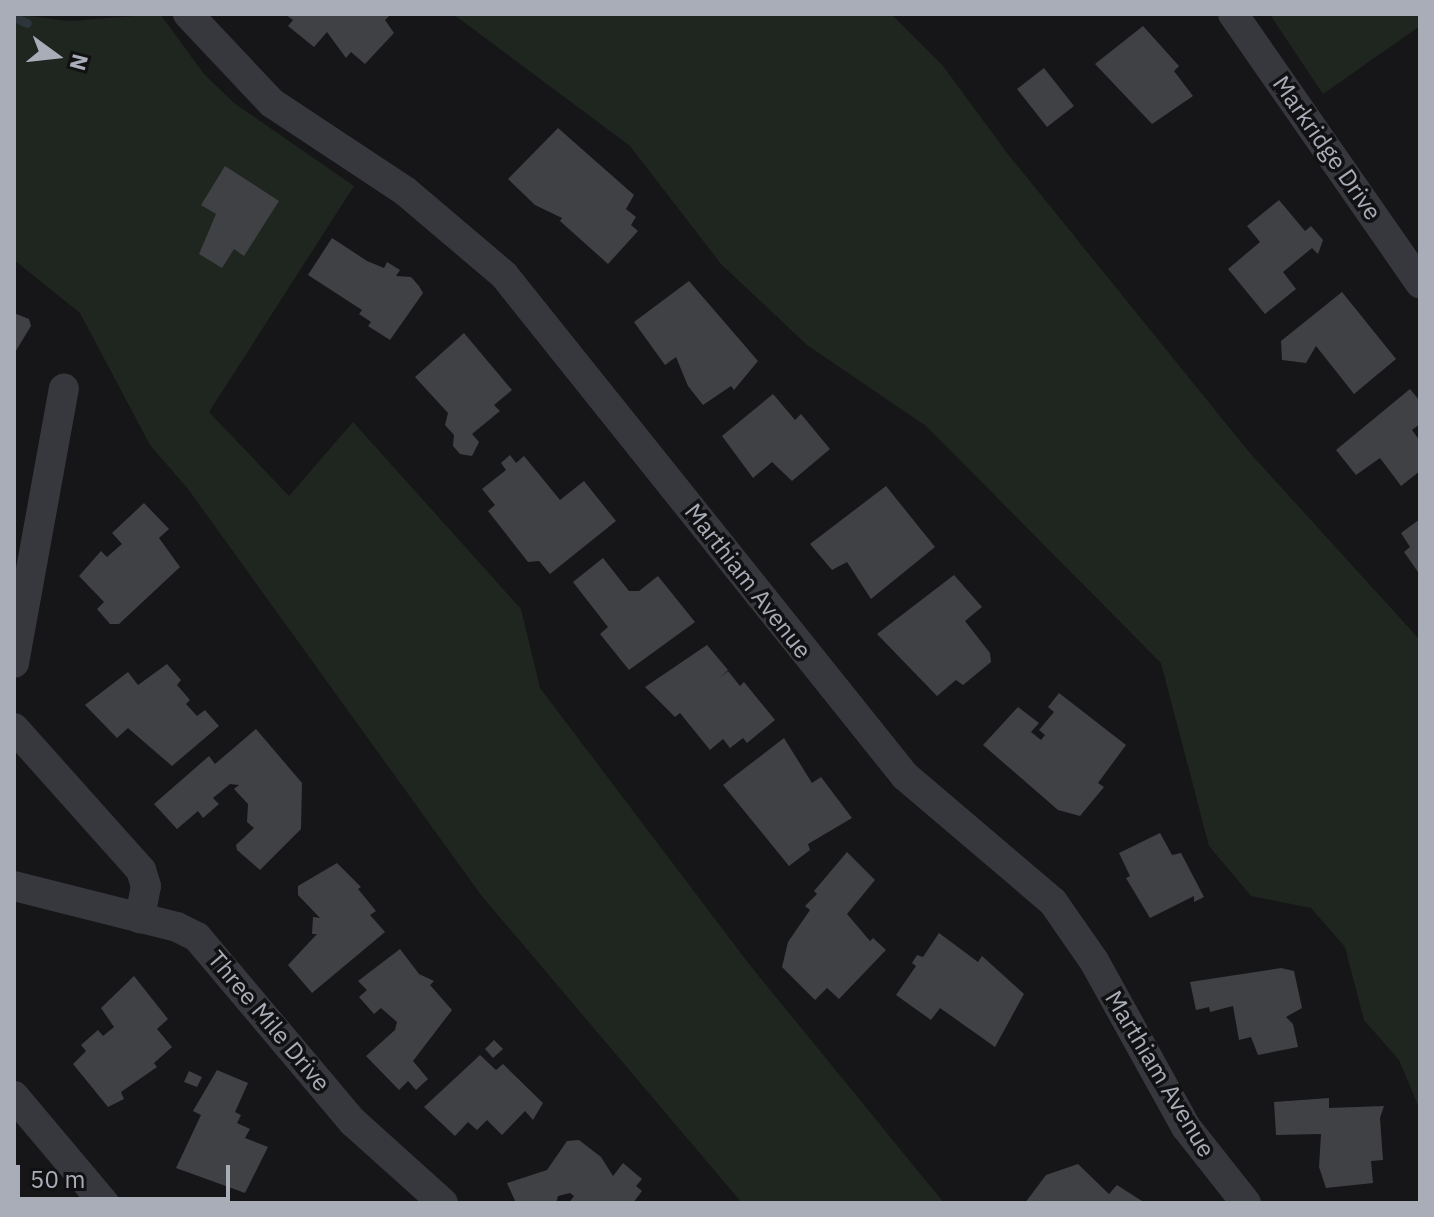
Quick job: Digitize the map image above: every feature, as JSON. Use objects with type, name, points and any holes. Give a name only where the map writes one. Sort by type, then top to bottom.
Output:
[{"type":"street","name":"Marthiam Avenue","points":[[188,14],[272,103],[415,199],[504,275],[874,742],[933,804],[1006,857],[1053,902],[1094,961],[1186,1127],[1246,1203]]},
{"type":"street","name":"Markridge Drive","points":[[1233,14],[1420,283]]},
{"type":"street","points":[[14,663],[64,389]]},
{"type":"street","points":[[14,728],[141,870],[146,886],[140,918]]},
{"type":"street","name":"Three Mile Drive","points":[[14,886],[140,918],[197,937],[353,1122],[443,1203]]},
{"type":"street","points":[[14,1096],[104,1203]]},
{"type":"shaded area","points":[[14,14],[69,21],[160,14],[204,74],[234,103],[354,186],[209,412],[289,496],[353,422],[521,609],[540,688],[749,964],[944,1203],[742,1203],[481,895],[188,489],[150,445],[80,313],[14,260]]},
{"type":"shaded area","points":[[453,14],[891,14],[943,66],[1007,153],[1249,452],[1420,640],[1420,1110],[1399,1060],[1364,1020],[1345,947],[1311,908],[1251,896],[1209,846],[1161,663],[926,426],[807,345],[721,264],[630,146]]},
{"type":"shaded area","points":[[1420,14],[1420,26],[1323,94],[1271,16]]},
{"type":"building","points":[[285,14],[391,14],[385,20],[394,33],[365,64],[351,52],[346,58],[327,32],[314,47],[288,26],[293,20]]},
{"type":"building","points":[[1143,26],[1179,66],[1174,71],[1193,96],[1152,124],[1095,64]]},
{"type":"building","points":[[1044,68],[1074,106],[1047,127],[1017,89]]},
{"type":"building","points":[[558,128],[634,195],[626,209],[636,217],[631,225],[638,231],[608,264],[560,221],[562,218],[535,205],[508,179]]},
{"type":"building","points":[[225,166],[279,201],[244,256],[234,249],[222,268],[199,254],[216,214],[201,205]]},
{"type":"building","points":[[1279,200],[1305,231],[1311,226],[1323,240],[1318,254],[1312,248],[1283,272],[1296,289],[1265,314],[1228,269],[1260,242],[1247,226]]},
{"type":"building","points":[[332,238],[367,261],[384,268],[387,262],[400,270],[396,276],[411,277],[423,293],[390,340],[368,326],[371,322],[359,314],[362,310],[308,275]]},
{"type":"building","points":[[689,281],[758,361],[734,390],[731,386],[703,405],[688,386],[676,357],[665,365],[634,322]]},
{"type":"building","points":[[1342,292],[1396,359],[1354,394],[1316,346],[1306,363],[1282,360],[1281,341]]},
{"type":"building","points":[[14,313],[29,319],[31,326],[14,354]]},
{"type":"building","points":[[464,333],[512,390],[494,405],[500,411],[472,434],[479,442],[472,456],[460,454],[453,446],[454,435],[445,425],[448,413],[415,377]]},
{"type":"building","points":[[1410,389],[1420,401],[1420,424],[1412,430],[1420,441],[1420,471],[1401,486],[1380,458],[1356,475],[1336,450]]},
{"type":"building","points":[[773,394],[795,420],[801,414],[830,449],[792,481],[772,462],[753,478],[722,436]]},
{"type":"building","points":[[510,455],[516,463],[524,456],[560,500],[584,481],[616,521],[550,574],[539,561],[528,562],[488,511],[495,505],[482,489],[506,470],[501,463]]},
{"type":"building","points":[[886,486],[935,547],[871,599],[847,562],[832,570],[810,544]]},
{"type":"building","points":[[144,503],[169,529],[159,538],[180,567],[119,624],[110,624],[97,609],[104,602],[79,576],[101,551],[107,557],[122,544],[112,533]]},
{"type":"building","points":[[1420,519],[1418,572],[1404,552],[1410,547],[1401,533]]},
{"type":"building","points":[[603,558],[629,591],[639,591],[658,576],[695,622],[629,670],[600,634],[608,627],[573,582]]},
{"type":"building","points":[[954,575],[982,607],[965,621],[990,653],[991,662],[963,685],[956,680],[937,696],[877,634]]},
{"type":"building","points":[[707,645],[728,670],[720,678],[728,671],[740,686],[744,682],[775,720],[747,743],[743,738],[730,748],[723,739],[710,750],[680,713],[675,717],[645,687]]},
{"type":"building","points":[[167,664],[181,680],[177,685],[190,700],[186,704],[197,716],[205,710],[219,726],[172,766],[128,728],[117,738],[85,705],[128,672],[138,685]]},
{"type":"building","points":[[1059,693],[1126,745],[1098,783],[1104,787],[1080,816],[1058,810],[983,745],[1018,707],[1039,723],[1031,732],[1041,740],[1045,735],[1039,730],[1054,712],[1048,707]]},
{"type":"building","points":[[256,729],[302,783],[301,829],[260,870],[237,850],[236,845],[254,828],[247,822],[248,804],[234,789],[239,785],[230,784],[213,798],[219,804],[203,818],[198,811],[177,829],[154,804],[209,756],[215,764]]},
{"type":"building","points":[[784,738],[812,783],[821,777],[852,818],[808,844],[810,850],[789,866],[723,785]]},
{"type":"building","points":[[1160,833],[1172,855],[1181,853],[1204,897],[1194,902],[1194,896],[1150,918],[1126,878],[1130,876],[1119,853]]},
{"type":"building","points":[[847,852],[875,880],[847,914],[870,941],[873,938],[886,950],[839,999],[827,988],[815,1000],[782,967],[788,942],[810,910],[805,906]]},
{"type":"building","points":[[337,863],[361,887],[358,889],[376,911],[370,915],[385,932],[312,993],[288,965],[317,934],[312,934],[313,917],[320,918],[298,895],[298,886]]},
{"type":"building","points":[[939,933],[978,962],[982,956],[1024,994],[995,1047],[940,1008],[931,1020],[896,995],[916,966],[912,963],[917,955],[923,957]]},
{"type":"building","points":[[400,949],[419,974],[434,981],[430,985],[452,1010],[413,1061],[428,1079],[416,1090],[408,1081],[399,1090],[366,1056],[395,1030],[397,1022],[381,1008],[374,1014],[359,997],[367,990],[358,981]]},
{"type":"building","points":[[1281,968],[1294,971],[1302,1008],[1286,1017],[1293,1024],[1298,1047],[1258,1055],[1251,1037],[1239,1040],[1233,1006],[1210,1012],[1209,1007],[1196,1010],[1190,982]]},
{"type":"building","points":[[134,976],[168,1019],[157,1029],[172,1047],[154,1063],[157,1067],[121,1092],[124,1099],[108,1107],[73,1064],[86,1051],[81,1045],[98,1030],[103,1036],[114,1027],[101,1008]]},
{"type":"building","points":[[494,1040],[503,1049],[493,1058],[485,1049]]},
{"type":"building","points":[[480,1055],[496,1070],[503,1064],[543,1103],[533,1120],[525,1111],[502,1135],[487,1120],[477,1130],[468,1122],[455,1136],[424,1107]]},
{"type":"building","points":[[217,1070],[248,1083],[235,1112],[241,1115],[237,1123],[250,1129],[245,1138],[268,1147],[245,1193],[176,1168],[201,1115],[193,1111]]},
{"type":"building","points":[[189,1071],[202,1077],[197,1087],[184,1082]]},
{"type":"building","points":[[1329,1098],[1329,1108],[1384,1106],[1380,1118],[1383,1160],[1371,1161],[1373,1183],[1326,1188],[1319,1167],[1321,1134],[1276,1135],[1274,1102]]},
{"type":"building","points":[[579,1140],[601,1157],[613,1176],[623,1163],[642,1179],[636,1186],[642,1191],[633,1203],[569,1203],[574,1196],[570,1193],[558,1196],[556,1203],[516,1203],[507,1183],[547,1170],[567,1141]]},
{"type":"building","points":[[1078,1164],[1109,1194],[1117,1185],[1145,1203],[1025,1203],[1046,1175]]},
{"type":"waterway","points":[[14,17],[27,23]]}]
